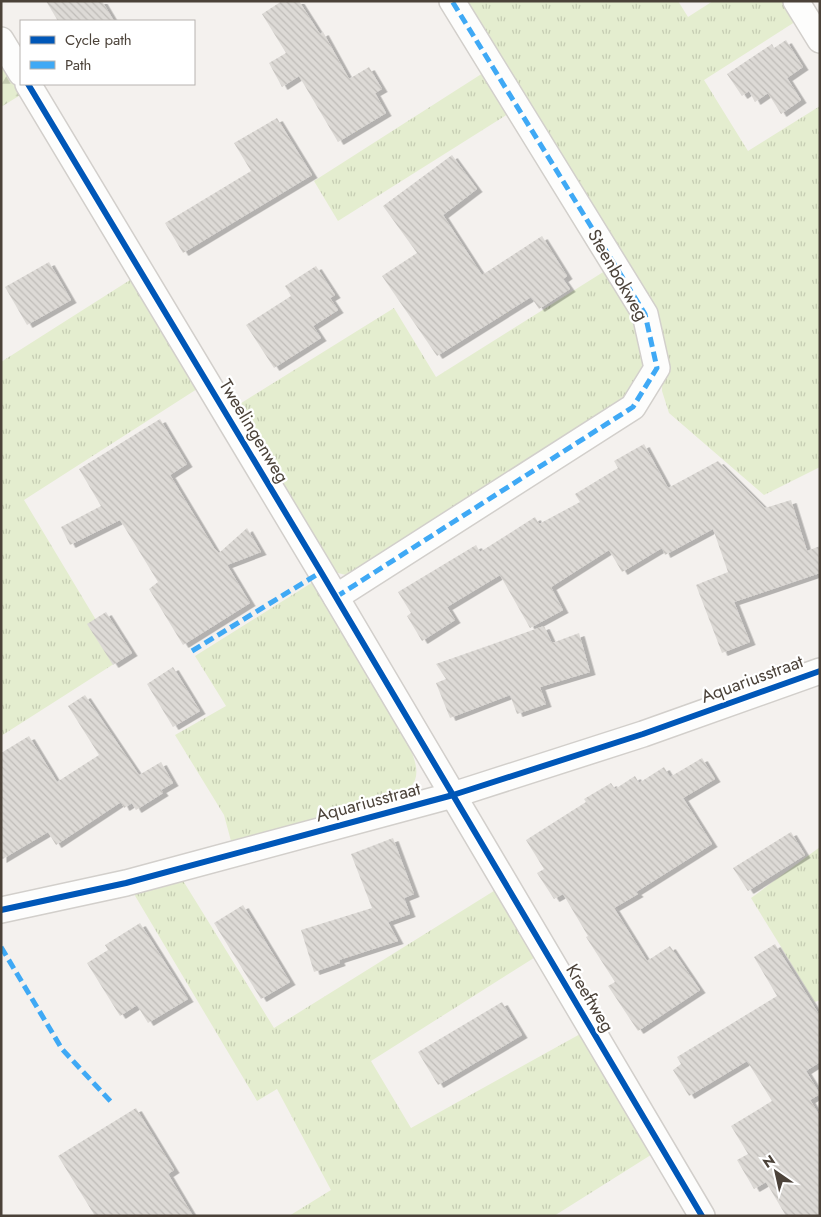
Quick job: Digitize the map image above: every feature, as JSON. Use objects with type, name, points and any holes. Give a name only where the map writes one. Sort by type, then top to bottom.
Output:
[{"type":"street","name":"Steenbokweg","points":[[336,597],[633,407],[657,368],[645,314],[452,1]]},
{"type":"street","points":[[796,1],[820,40]]},
{"type":"street","points":[[1,40],[20,71]]},
{"type":"street","name":"Tweelingenweg","points":[[29,85],[453,795]]},
{"type":"street","name":"Aquariusstraat","points":[[1,910],[126,883],[453,795],[643,734],[820,671]]},
{"type":"street","name":"Kreeftweg","points":[[453,795],[702,1216]]},
{"type":"green space","points":[[465,1],[678,1],[688,17],[713,1],[790,1],[801,18],[704,80],[748,151],[820,106],[820,467],[764,495],[669,413],[662,391],[663,358]]},
{"type":"green space","points":[[1,60],[22,94],[1,107]]},
{"type":"green space","points":[[483,73],[508,114],[338,221],[314,181]]},
{"type":"green space","points":[[608,269],[638,320],[646,365],[625,400],[360,570],[346,575],[330,571],[238,405],[394,308],[436,377]]},
{"type":"green space","points":[[130,280],[197,389],[24,500],[120,660],[1,736],[1,362]]},
{"type":"green space","points":[[313,582],[411,750],[416,767],[415,779],[408,790],[394,800],[231,841],[224,815],[175,735],[226,706],[195,656]]},
{"type":"green space","points":[[820,847],[820,1000],[815,1002],[751,898]]},
{"type":"green space","points":[[182,879],[274,1028],[497,889],[537,956],[371,1061],[411,1128],[582,1033],[654,1153],[554,1216],[289,1216],[331,1190],[277,1089],[257,1101],[134,894]]},
{"type":"building","points":[[46,1],[102,1],[113,20],[57,20]]},
{"type":"building","points":[[282,1],[299,1],[320,34],[323,32],[349,79],[369,67],[382,89],[375,93],[386,113],[338,142],[299,76],[282,87],[269,63],[286,53],[262,14]]},
{"type":"building","points":[[786,40],[803,67],[787,78],[801,100],[781,114],[768,93],[755,102],[749,91],[742,96],[727,74],[772,44],[774,48]]},
{"type":"building","points":[[277,118],[312,175],[183,253],[165,223],[251,171],[234,143]]},
{"type":"building","points":[[452,155],[477,189],[443,215],[482,275],[542,236],[567,276],[563,279],[570,289],[539,309],[531,297],[437,356],[382,276],[417,253],[383,206]]},
{"type":"building","points":[[49,262],[71,300],[27,325],[5,287]]},
{"type":"building","points":[[316,266],[335,295],[330,298],[338,310],[313,326],[321,338],[274,368],[246,325],[291,296],[285,286]]},
{"type":"building","points":[[160,419],[187,464],[170,475],[214,548],[219,553],[247,528],[261,552],[227,565],[250,603],[183,645],[149,589],[158,582],[120,520],[70,545],[61,527],[101,506],[79,469]]},
{"type":"building","points":[[644,444],[668,488],[718,461],[765,508],[791,500],[807,551],[820,546],[820,573],[734,602],[750,642],[722,653],[696,585],[728,572],[713,529],[665,555],[662,548],[622,572],[609,550],[551,587],[563,610],[530,628],[500,575],[447,607],[455,620],[422,641],[407,616],[411,613],[398,592],[476,545],[480,552],[535,517],[539,524],[580,502],[575,494],[618,468],[614,461]]},
{"type":"building","points":[[106,612],[132,653],[113,665],[87,624]]},
{"type":"building","points":[[544,626],[552,643],[579,633],[590,672],[540,687],[546,704],[517,714],[510,695],[450,718],[436,683],[446,679],[436,664]]},
{"type":"building","points":[[173,667],[200,711],[173,727],[147,684]]},
{"type":"building","points":[[85,695],[139,775],[161,762],[173,783],[161,790],[163,793],[136,810],[132,803],[124,808],[121,802],[56,845],[48,832],[1,860],[1,753],[29,736],[57,782],[99,755],[68,706]]},
{"type":"building","points":[[702,758],[715,779],[683,798],[712,844],[614,908],[647,961],[670,946],[700,990],[638,1031],[608,986],[615,982],[586,937],[588,936],[563,894],[554,899],[537,873],[544,869],[526,840],[586,802],[584,799],[611,783],[615,789],[635,776],[639,783],[664,767],[670,777]]},
{"type":"building","points":[[791,832],[805,855],[748,891],[733,868]]},
{"type":"building","points":[[393,838],[414,894],[404,898],[410,914],[388,922],[398,941],[339,960],[340,963],[314,972],[301,930],[372,908],[351,854]]},
{"type":"building","points":[[243,905],[290,982],[261,999],[214,923]]},
{"type":"building","points":[[140,923],[188,999],[148,1023],[137,1005],[120,1016],[87,963],[108,950],[105,945]]},
{"type":"building","points":[[775,944],[820,1016],[820,1062],[806,1071],[820,1094],[810,1100],[820,1116],[820,1216],[786,1216],[766,1182],[754,1189],[737,1160],[748,1154],[731,1126],[772,1101],[747,1061],[689,1096],[673,1070],[681,1064],[677,1057],[777,996],[754,957]]},
{"type":"building","points":[[502,1002],[522,1035],[438,1085],[418,1052]]},
{"type":"building","points":[[136,1108],[174,1170],[168,1174],[193,1216],[95,1216],[58,1156]]},
{"type":"marked path","points":[[336,597],[633,407],[657,368],[645,314],[452,1]]},
{"type":"marked path","points":[[192,651],[321,572]]},
{"type":"marked path","points":[[1,947],[62,1049],[113,1104]]},
{"type":"cycle path","points":[[29,85],[321,572],[702,1216]]},
{"type":"cycle path","points":[[1,910],[126,883],[453,795],[643,734],[820,671]]}]
